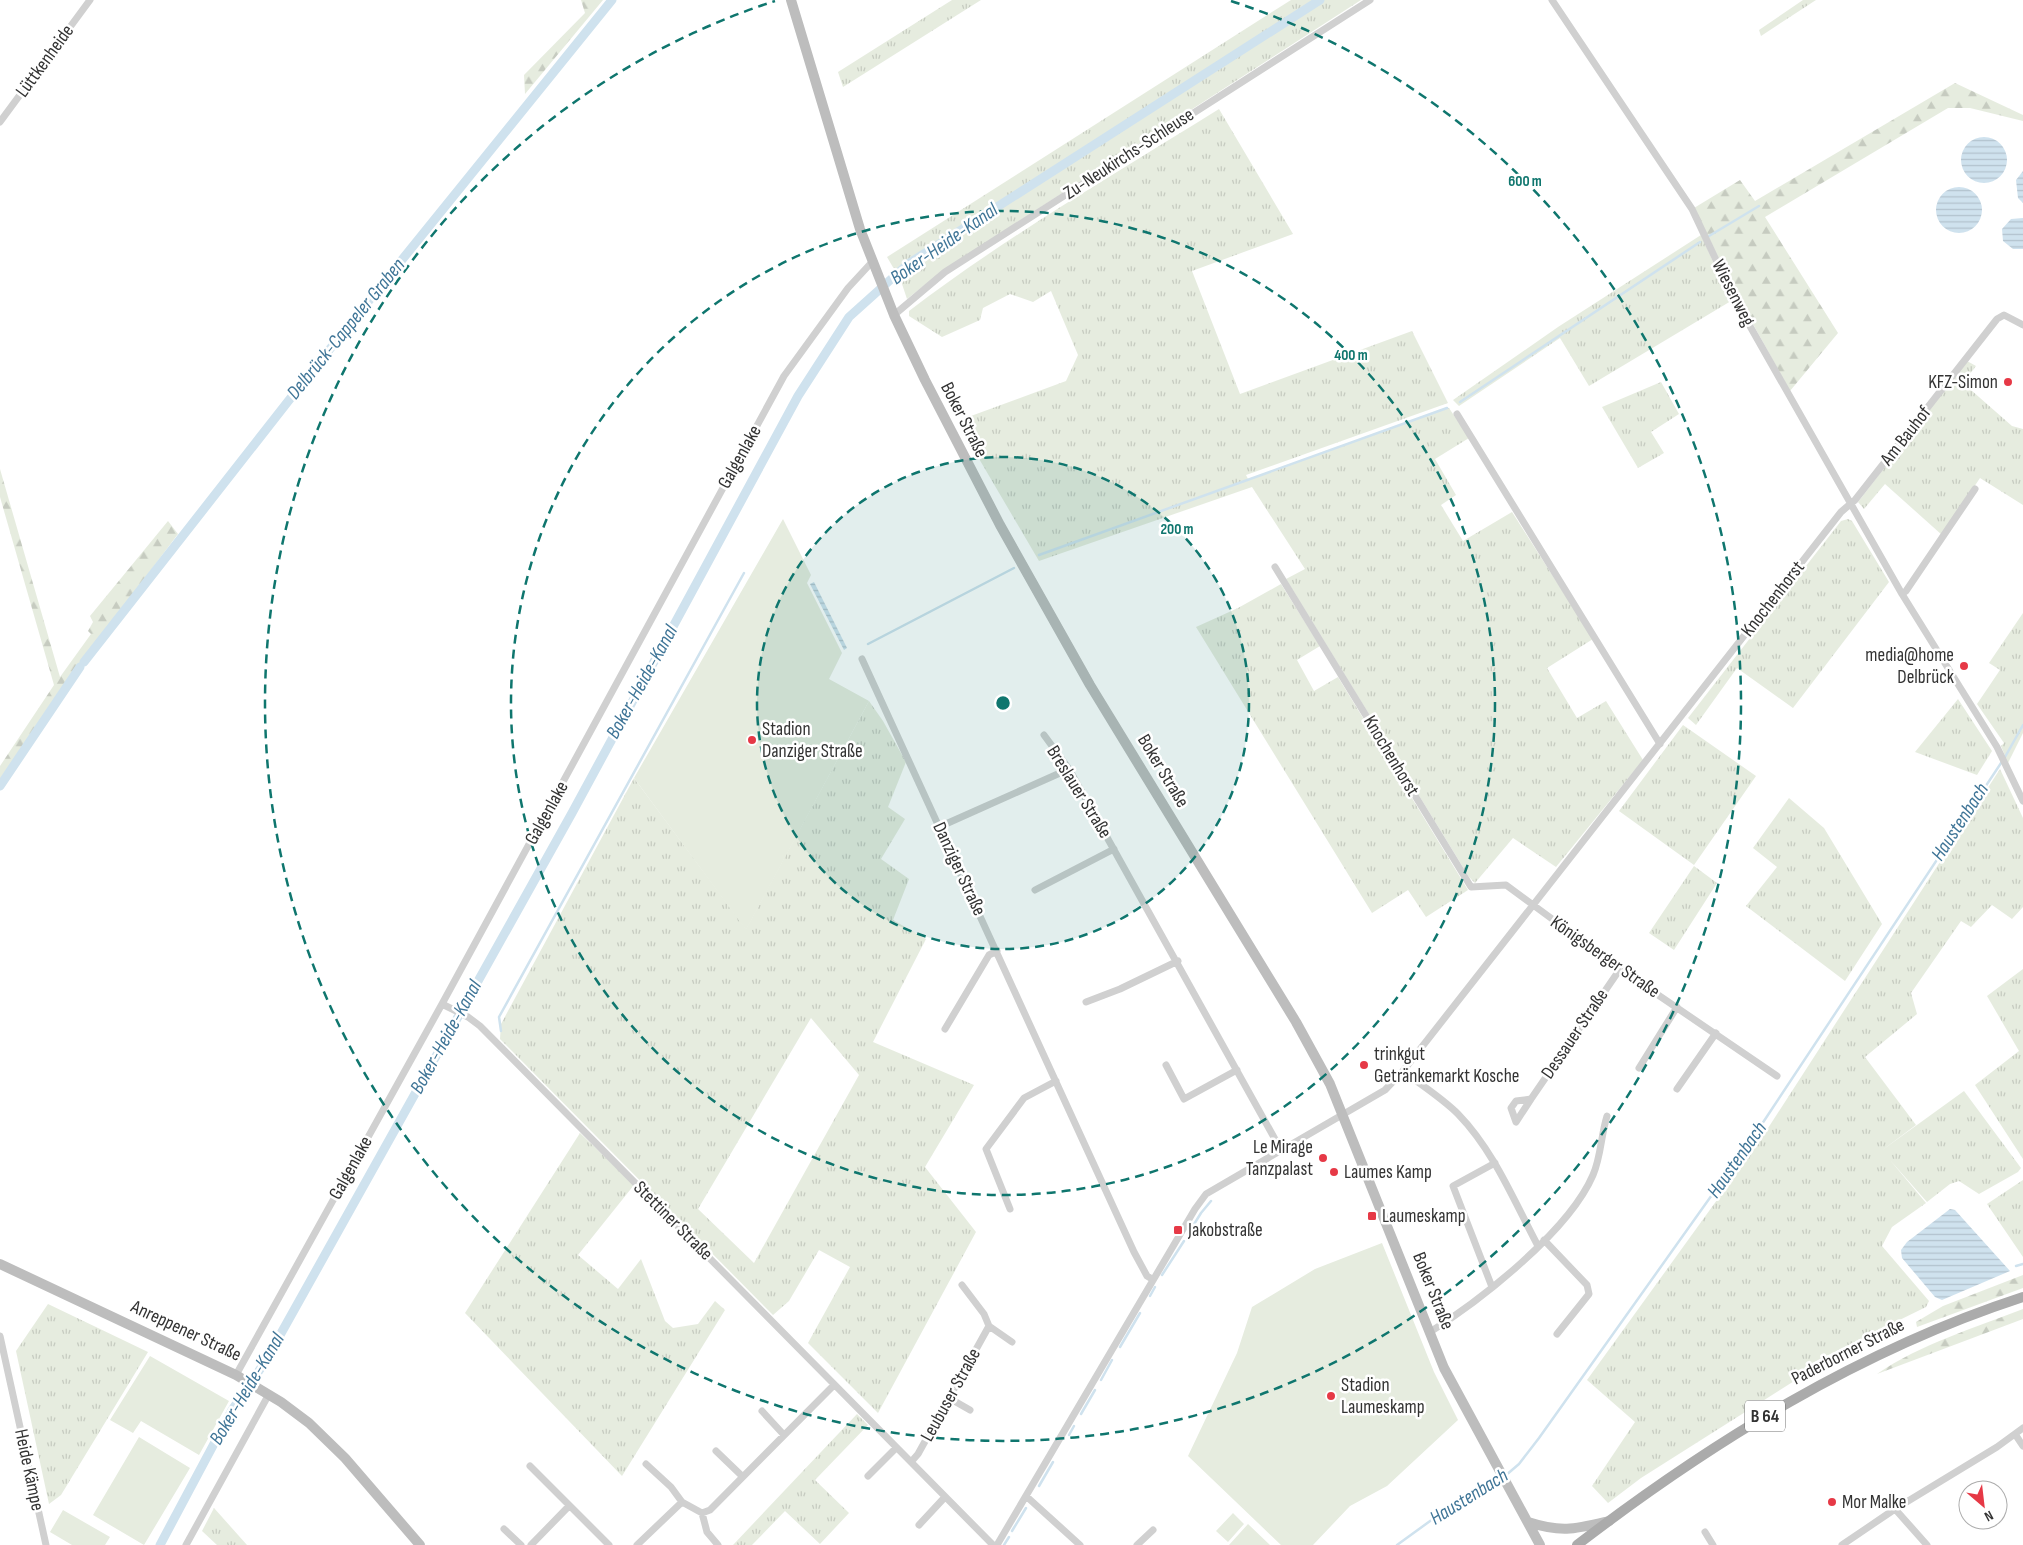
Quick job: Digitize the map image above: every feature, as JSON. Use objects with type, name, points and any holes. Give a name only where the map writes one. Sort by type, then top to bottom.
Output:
[{"type":"main road","name":"Boker Straße","points":[[791,0],[850,197],[893,313],[947,424],[1023,568],[1090,685],[1296,1022],[1330,1084],[1444,1368],[1540,1545]]},
{"type":"main road","name":"Anreppener Straße","points":[[0,1264],[236,1374],[269,1394],[309,1423],[420,1545]]},
{"type":"main road","name":"Paderborner Straße","points":[[1577,1545],[1714,1447],[1826,1382],[1914,1338],[2023,1297]]},
{"type":"main road","points":[[1528,1522],[1550,1529],[1564,1530],[1608,1521]]},
{"type":"street","name":"Lüttkenheide","points":[[0,122],[90,0]]},
{"type":"street","name":"Zu-Neukirchs-Schleuse","points":[[893,313],[945,272],[1370,0]]},
{"type":"street","name":"Wiesenweg","points":[[1552,0],[1692,209],[1734,298],[1902,594],[1997,748],[2023,801]]},
{"type":"street","name":"Galgenlake","points":[[236,1374],[442,1004],[784,376],[848,288],[874,266]]},
{"type":"street","name":"Am Bauhof","points":[[1851,504],[1997,319],[2004,315],[2023,325]]},
{"type":"street","points":[[1457,414],[1660,744]]},
{"type":"street","points":[[1902,594],[1906,591],[1975,489]]},
{"type":"street","name":"Knochenhorst","points":[[1343,1113],[1385,1090],[1403,1072],[1841,512],[1851,504]]},
{"type":"street","name":"Knochenhorst","points":[[1276,567],[1472,887],[1506,886],[1533,906]]},
{"type":"street","name":"Danziger Straße","points":[[862,658],[1134,1252],[1147,1276],[1152,1280]]},
{"type":"street","name":"Breslauer Straße","points":[[1044,735],[1069,769],[1178,961],[1281,1150]]},
{"type":"street","points":[[939,827],[1069,769]]},
{"type":"street","name":"Breslauer Straße","points":[[1035,890],[1114,849]]},
{"type":"street","name":"Königsberger Straße","points":[[1533,906],[1620,969],[1716,1032],[1776,1076]]},
{"type":"street","points":[[945,1030],[989,955],[997,951]]},
{"type":"street","points":[[1086,1002],[1120,989],[1178,961]]},
{"type":"street","name":"Dessauer Straße","points":[[1531,1099],[1620,969]]},
{"type":"street","name":"Stettiner Straße","points":[[442,1004],[468,1017],[480,1026],[944,1497],[995,1545]]},
{"type":"street","name":"Königsberger Straße","points":[[1639,1068],[1676,1007]]},
{"type":"street","points":[[1677,1089],[1716,1032]]},
{"type":"street","points":[[1166,1065],[1184,1099],[1236,1070]]},
{"type":"street","points":[[1403,1072],[1456,1112],[1474,1131],[1495,1163],[1538,1246]]},
{"type":"street","points":[[1010,1209],[986,1149],[1024,1098],[1056,1080]]},
{"type":"street","points":[[995,1545],[1026,1496],[1152,1280],[1206,1194],[1343,1113]]},
{"type":"street","points":[[1430,1332],[1492,1287],[1561,1226],[1593,1176],[1607,1116]]},
{"type":"street","points":[[1492,1287],[1453,1186],[1495,1163]]},
{"type":"street","points":[[1544,1240],[1587,1285],[1589,1294],[1557,1334]]},
{"type":"street","name":"Leubuser Straße","points":[[962,1285],[984,1314],[989,1326],[1012,1342]]},
{"type":"street","name":"Leubuser Straße","points":[[911,1462],[918,1454],[989,1326]]},
{"type":"street","name":"Heide Kämpe","points":[[0,1336],[46,1545]]},
{"type":"street","points":[[702,1513],[710,1510],[834,1385]]},
{"type":"street","points":[[186,1545],[269,1394]]},
{"type":"street","points":[[949,1398],[970,1410]]},
{"type":"street","points":[[762,1411],[784,1435]]},
{"type":"street","points":[[1842,1545],[1894,1509],[1978,1460],[2023,1428]]},
{"type":"street","points":[[2016,1434],[2023,1446]]},
{"type":"street","points":[[868,1476],[896,1448]]},
{"type":"street","points":[[716,1450],[742,1476]]},
{"type":"street","points":[[646,1464],[671,1487],[682,1502],[702,1513],[707,1532],[718,1545]]},
{"type":"street","points":[[530,1466],[609,1545]]},
{"type":"street","points":[[1026,1496],[1080,1545]]},
{"type":"street","points":[[919,1525],[944,1497]]},
{"type":"street","points":[[637,1545],[682,1502]]},
{"type":"street","points":[[531,1545],[569,1506]]},
{"type":"street","points":[[1894,1509],[1927,1545]]},
{"type":"street","points":[[504,1529],[521,1545]]},
{"type":"street","points":[[1137,1545],[1153,1530]]},
{"type":"street","points":[[1705,1532],[1713,1545]]},
{"type":"green space","points":[[581,0],[603,0],[525,94],[524,75],[585,13]]},
{"type":"green space","points":[[952,0],[981,0],[843,87],[838,72]]},
{"type":"green space","points":[[1291,0],[1361,0],[945,269],[907,299],[901,281],[887,257]]},
{"type":"green space","points":[[1803,0],[1816,0],[1761,36],[1759,30]]},
{"type":"green space","points":[[1955,83],[2023,115],[2023,121],[1970,108],[1948,108],[1765,217],[1838,333],[1790,391],[1737,295],[1694,208],[1740,180],[1755,201]]},
{"type":"green space","points":[[1219,109],[1293,234],[1192,271],[1240,394],[1412,331],[1448,403],[1246,475],[1248,479],[1449,408],[1469,438],[1435,459],[1456,495],[1441,505],[1463,541],[1512,512],[1593,639],[1547,668],[1577,718],[1606,701],[1643,760],[1556,867],[1513,838],[1475,883],[1469,877],[1286,579],[1305,569],[1252,487],[1039,561],[978,457],[960,420],[1066,381],[1078,355],[1051,291],[1033,302],[1010,294],[983,308],[980,320],[942,337],[909,316],[909,311],[984,257],[1062,206]]},
{"type":"green space","points":[[1701,235],[1731,301],[1589,386],[1560,338],[1459,406],[1453,400],[1558,327]]},
{"type":"green space","points":[[1967,361],[1976,366],[1963,383],[2012,426],[2023,429],[2023,505],[1980,478],[1942,535],[1885,484],[1864,509],[1858,502]]},
{"type":"green space","points":[[1661,382],[1679,414],[1651,432],[1664,453],[1638,468],[1602,407]]},
{"type":"green space","points":[[0,469],[60,677],[91,634],[88,631],[93,622],[90,616],[168,521],[178,534],[63,687],[0,780],[0,766],[54,685],[0,497]]},
{"type":"green space","name":"Stadion Danziger Straße","points":[[783,519],[811,575],[807,583],[842,653],[829,679],[869,701],[746,930],[634,778]]},
{"type":"green space","points":[[1848,519],[1852,521],[1889,582],[1793,708],[1737,668],[1696,725],[1688,718],[1841,521]]},
{"type":"green space","points":[[1281,584],[1320,646],[1297,660],[1314,691],[1338,677],[1468,890],[1426,917],[1408,890],[1372,913],[1196,627],[1238,608]]},
{"type":"green space","points":[[2023,613],[2023,733],[2008,763],[2001,746],[2004,743],[1977,704],[2000,670],[1989,663]]},
{"type":"green space","points":[[1958,699],[1992,751],[1977,775],[1915,752]]},
{"type":"green space","points":[[869,701],[883,721],[906,762],[888,807],[905,819],[881,859],[909,879],[893,920],[926,939],[873,1042],[974,1085],[925,1167],[976,1232],[878,1413],[808,1343],[850,1267],[819,1250],[789,1301],[773,1315],[500,1039],[501,1024],[634,778],[746,929]],"holes":[[[811,1018],[859,1075],[754,1263],[698,1209]]]},
{"type":"green space","points":[[1683,725],[1756,776],[1694,865],[1619,811]]},
{"type":"green space","points":[[2000,769],[2023,818],[2023,907],[2012,919],[1992,905],[1971,927],[1961,921],[1911,993],[1917,1014],[1865,1057],[1916,1125],[1881,1151],[1964,1091],[2021,1168],[2018,1172],[1979,1194],[1959,1181],[1950,1184],[1927,1202],[1890,1160],[1926,1203],[1892,1227],[1882,1246],[1929,1301],[1926,1307],[1806,1366],[1810,1371],[1641,1478],[1608,1503],[1592,1486],[1635,1422],[1587,1380],[1761,1139]]},
{"type":"green space","points":[[1789,798],[1824,828],[1882,924],[1845,981],[1746,906],[1777,867],[1753,848]]},
{"type":"green space","points":[[1694,866],[1717,883],[1674,950],[1649,933]]},
{"type":"green space","points":[[2023,969],[2023,1159],[1975,1085],[2019,1051],[1987,996]]},
{"type":"green space","points":[[580,1133],[634,1185],[578,1255],[618,1289],[641,1259],[665,1321],[673,1328],[698,1324],[715,1301],[725,1310],[622,1476],[465,1313]]},
{"type":"green space","points":[[2023,1180],[2023,1257],[1987,1204]]},
{"type":"green space","name":"Stadion Laumeskamp","points":[[1382,1243],[1434,1372],[1458,1420],[1387,1486],[1350,1506],[1313,1545],[1281,1545],[1188,1456],[1237,1353],[1252,1307],[1315,1269]]},
{"type":"green space","points":[[2023,1275],[2023,1288],[1917,1327],[1916,1322],[1943,1306]]},
{"type":"green space","points":[[48,1304],[148,1352],[61,1495],[49,1504],[16,1351]]},
{"type":"green space","points":[[2023,1309],[2023,1319],[1877,1374],[1930,1345]]},
{"type":"green space","points":[[150,1356],[229,1401],[199,1455],[141,1421],[133,1433],[110,1420]]},
{"type":"green space","points":[[857,1414],[868,1425],[815,1480],[849,1513],[820,1544],[785,1511],[752,1545],[733,1545]]},
{"type":"green space","points":[[139,1437],[190,1468],[144,1545],[93,1515]]},
{"type":"green space","points":[[214,1508],[247,1545],[217,1545],[202,1531]]},
{"type":"green space","points":[[63,1510],[110,1537],[105,1545],[72,1545],[50,1532]]},
{"type":"green space","points":[[1233,1513],[1244,1524],[1228,1542],[1216,1531]]},
{"type":"green space","points":[[1248,1524],[1270,1545],[1229,1545]]},
{"type":"water","points":[[1989,137],[2001,143],[2006,151],[2006,169],[2001,177],[1993,182],[1979,183],[1967,177],[1962,169],[1961,155],[1967,143],[1975,138]]},
{"type":"water","points":[[2023,171],[2023,203],[2018,198],[2016,180]]},
{"type":"water","points":[[1964,187],[1976,193],[1981,201],[1981,219],[1976,227],[1968,232],[1954,233],[1942,227],[1937,219],[1936,205],[1942,193],[1950,188]]},
{"type":"water","points":[[2023,218],[2023,249],[2013,249],[2003,241],[2002,229],[2011,219]]},
{"type":"water","points":[[814,582],[847,648],[844,650],[810,584]]},
{"type":"water","points":[[1950,1209],[1955,1210],[2010,1271],[1942,1300],[1935,1297],[1902,1258],[1901,1250],[1907,1242]]},
{"type":"waterway","name":"Delbrück-Cappeler Graben","points":[[84,662],[304,381],[612,0]]},
{"type":"waterway","name":"Boker-Heide-Kanal","points":[[160,1545],[232,1410],[265,1362],[572,813],[798,396],[849,317],[908,264],[1320,0]]},
{"type":"waterway","points":[[1709,236],[1759,206]]},
{"type":"waterway","points":[[1460,402],[1700,242]]},
{"type":"waterway","points":[[1039,555],[1447,408]]},
{"type":"waterway","points":[[868,644],[1014,568]]},
{"type":"waterway","points":[[501,1031],[499,1017],[744,573]]},
{"type":"waterway","name":"Delbrück-Cappeler Graben","points":[[0,786],[80,667]]},
{"type":"waterway","name":"Haustenbach","points":[[1505,1476],[1519,1464],[1539,1438],[1756,1133],[2005,757],[2023,725]]},
{"type":"waterway","points":[[1188,1234],[1211,1201]]},
{"type":"waterway","points":[[1162,1275],[1184,1241]]},
{"type":"waterway","points":[[2016,1266],[2023,1264]]},
{"type":"waterway","points":[[1150,1296],[1155,1287]]},
{"type":"waterway","points":[[1120,1347],[1140,1313]]},
{"type":"waterway","points":[[1101,1380],[1112,1360]]},
{"type":"waterway","points":[[1081,1414],[1095,1390]]},
{"type":"waterway","points":[[1069,1435],[1074,1426]]},
{"type":"waterway","points":[[1039,1486],[1053,1462]]},
{"type":"waterway","name":"Haustenbach","points":[[1397,1545],[1437,1516],[1501,1480]]},
{"type":"waterway","points":[[1012,1531],[1026,1508]]},
{"type":"waterway","points":[[1004,1545],[1009,1537]]},
{"type":"place","name":"KFZ-Simon","points":[[2008,382]]},
{"type":"place","name":"media@home Delbrück","points":[[1964,666]]},
{"type":"place","name":"Stadion Danziger Straße","points":[[752,740]]},
{"type":"place","name":"trinkgut Getränkemarkt Kosche","points":[[1364,1065]]},
{"type":"place","name":"Le Mirage Tanzpalast","points":[[1323,1158]]},
{"type":"place","name":"Laumes Kamp","points":[[1334,1172]]},
{"type":"place","name":"Laumeskamp","points":[[1372,1216]]},
{"type":"place","name":"Jakobstraße","points":[[1178,1230]]},
{"type":"place","name":"Stadion Laumeskamp","points":[[1331,1396]]},
{"type":"place","name":"Mor Malke","points":[[1832,1502]]}]
